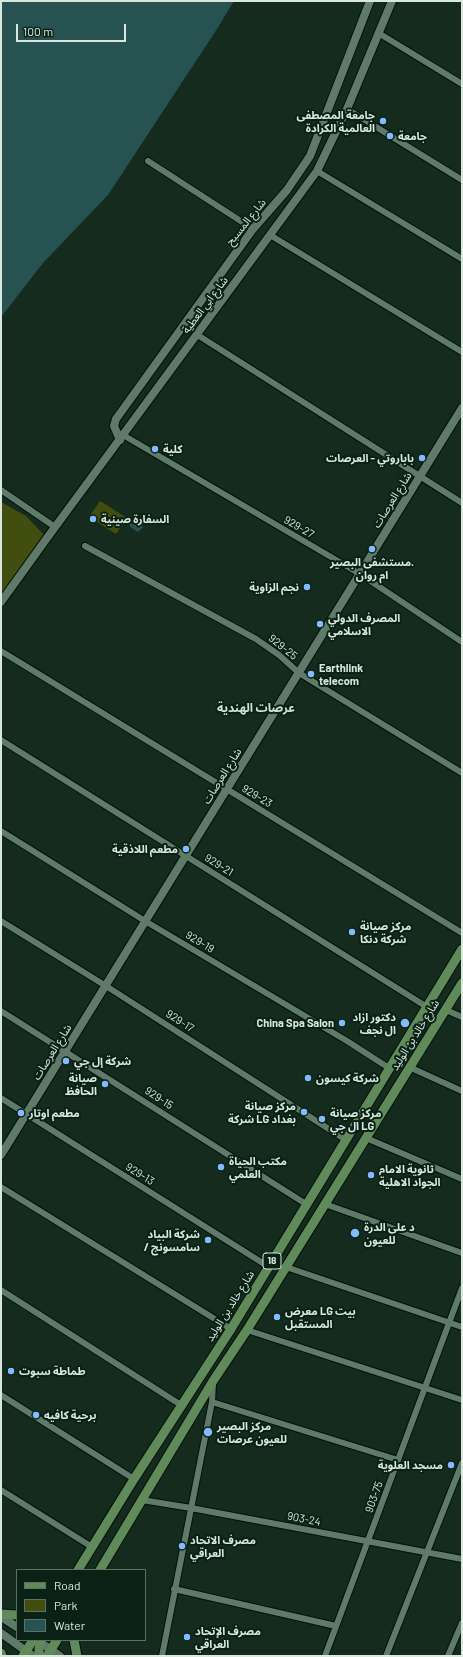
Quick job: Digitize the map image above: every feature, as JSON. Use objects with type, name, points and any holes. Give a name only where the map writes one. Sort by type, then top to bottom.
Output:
[{"type":"main road","name":"شارع خالد بن الوليد","points":[[79,1569],[134,1478],[231,1329],[462,949]]},
{"type":"main road","name":"شارع خالد بن الوليد","points":[[101,1569],[213,1381],[247,1330],[462,983]]},
{"type":"main road","points":[[1,1616],[16,1615]]},
{"type":"main road","points":[[29,1655],[36,1641]]},
{"type":"main road","points":[[37,1641],[39,1656]]},
{"type":"main road","points":[[50,1653],[57,1641]]},
{"type":"main road","points":[[74,1641],[77,1656]]},
{"type":"street","name":"شارع المسبح","points":[[121,438],[114,426],[116,419],[252,229],[287,190],[310,156],[370,1]]},
{"type":"street","name":"شارع ابي العطية","points":[[1,602],[196,334],[317,171],[347,109],[380,34],[392,1]]},
{"type":"street","points":[[380,34],[462,84]]},
{"type":"street","points":[[347,109],[462,180]]},
{"type":"street","points":[[310,156],[322,160]]},
{"type":"street","points":[[148,161],[252,229]]},
{"type":"street","points":[[317,171],[462,259]]},
{"type":"street","points":[[270,236],[462,352]]},
{"type":"street","points":[[196,334],[462,503]]},
{"type":"street","name":"شارع العرصات","points":[[1,1155],[462,408]]},
{"type":"street","name":"929-27","points":[[121,438],[360,574],[462,642]]},
{"type":"street","points":[[1,490],[55,527]]},
{"type":"street","name":"929-25","points":[[85,546],[256,639],[279,655],[299,673],[462,773]]},
{"type":"street","name":"929-23","points":[[1,651],[462,933]]},
{"type":"street","name":"929-21","points":[[1,740],[427,1007]]},
{"type":"street","name":"929-19","points":[[1,831],[146,921],[347,1040],[389,1068]]},
{"type":"street","name":"929-17","points":[[1,921],[106,986],[346,1140]]},
{"type":"street","points":[[446,1010],[462,1017]]},
{"type":"street","name":"929-15","points":[[1,1011],[306,1204]]},
{"type":"street","points":[[409,1067],[462,1091]]},
{"type":"street","name":"929-13","points":[[1,1098],[268,1267]]},
{"type":"street","points":[[366,1138],[462,1179]]},
{"type":"street","points":[[1,1187],[231,1329]]},
{"type":"street","points":[[325,1204],[462,1253]]},
{"type":"street","points":[[286,1267],[462,1327]]},
{"type":"street","name":"903-75","points":[[325,1656],[462,1288]]},
{"type":"street","points":[[1,1290],[181,1405]]},
{"type":"street","points":[[247,1330],[462,1400]]},
{"type":"street","points":[[162,1656],[212,1402],[213,1381]]},
{"type":"street","points":[[1,1395],[134,1478]]},
{"type":"street","points":[[212,1402],[398,1460]]},
{"type":"street","points":[[386,1656],[462,1463]]},
{"type":"street","points":[[1,1490],[92,1547]]},
{"type":"street","name":"903-24","points":[[142,1500],[462,1559]]},
{"type":"street","points":[[174,1589],[336,1626]]},
{"type":"street","points":[[1,1616],[16,1626]]},
{"type":"street","points":[[448,1656],[462,1624]]},
{"type":"street","points":[[1,1633],[29,1655]]},
{"type":"street","points":[[38,1641],[50,1653],[60,1656]]},
{"type":"green space","points":[[100,501],[127,518],[116,534],[89,517]]},
{"type":"green space","points":[[1,502],[26,516],[47,538],[1,601]]},
{"type":"water","points":[[1,1],[234,1],[108,195],[43,263],[1,317]]},
{"type":"water","points":[[134,519],[142,523],[143,527],[138,532],[130,527],[129,523]]},
{"type":"place","name":"جامعة المصطفى العالمية الكرادة","points":[[383,121]]},
{"type":"place","name":"جامعة","points":[[390,136]]},
{"type":"place","name":"كلية","points":[[155,449]]},
{"type":"place","name":"باباروتي - العرصات","points":[[422,458]]},
{"type":"place","name":"السفارة صينية","points":[[93,519]]},
{"type":"place","name":"مستشفى البصير. ام روان","points":[[372,549]]},
{"type":"place","name":"نجم الزاوية","points":[[307,587]]},
{"type":"place","name":"المصرف الدولي الاسلامي","points":[[320,624]]},
{"type":"place","name":"Earthlink telecom","points":[[311,674]]},
{"type":"place","name":"مطعم اللاذقية","points":[[186,849]]},
{"type":"place","name":"مركز صيانة شركة دنكا","points":[[352,932]]},
{"type":"place","name":"China Spa Salon","points":[[342,1023]]},
{"type":"place","name":"دكتور ازاد ال نجف","points":[[405,1023]]},
{"type":"place","name":"شركة إل جي","points":[[66,1061]]},
{"type":"place","name":"شركة كيسون","points":[[308,1078]]},
{"type":"place","name":"صيانة الحافظ","points":[[105,1084]]},
{"type":"place","name":"مركز صيانة شركة LG بغداد","points":[[304,1112]]},
{"type":"place","name":"مطعم اوتار","points":[[21,1113]]},
{"type":"place","name":"مركز صيانة ال جي LG","points":[[322,1119]]},
{"type":"place","name":"مكتب الحياة العلمي","points":[[221,1167]]},
{"type":"place","name":"ثانوية الامام الجواد الاهلية","points":[[371,1175]]},
{"type":"place","name":"د علي الدرة للعيون","points":[[355,1233]]},
{"type":"place","name":"شركة البياد / سامسونج","points":[[208,1240]]},
{"type":"place","name":"معرض LG بيت المستقبل","points":[[277,1317]]},
{"type":"place","name":"طماطة سبوت","points":[[11,1371]]},
{"type":"place","name":"برحية كافيه","points":[[36,1415]]},
{"type":"place","name":"مركز البصير للعيون عرصات","points":[[208,1432]]},
{"type":"place","name":"مسجد العلوية","points":[[451,1465]]},
{"type":"place","name":"مصرف الاتحاد العراقي","points":[[182,1546]]},
{"type":"place","name":"مصرف الإتحاد العراقي","points":[[187,1637]]},
{"type":"district","name":"عرصات الهندية","points":[[256,708]]}]
